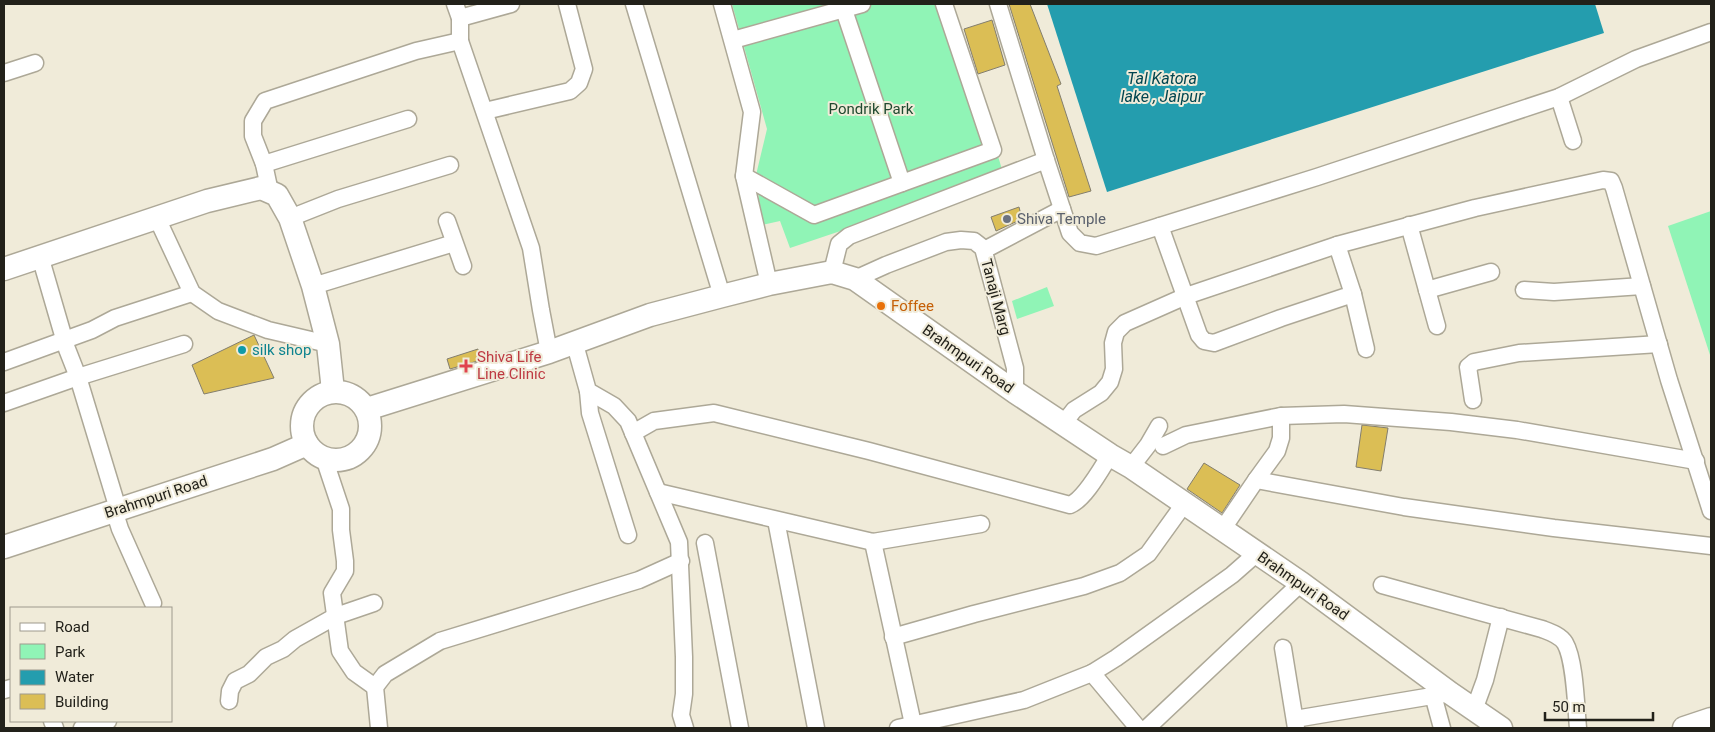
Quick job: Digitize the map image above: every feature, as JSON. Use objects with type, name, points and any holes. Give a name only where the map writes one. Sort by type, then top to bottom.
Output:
[{"type":"street","points":[[511,4],[457,11],[460,41],[531,248],[550,352]]},
{"type":"street","points":[[484,111],[570,91],[580,84],[584,69],[567,4]]},
{"type":"street","points":[[634,4],[722,296]]},
{"type":"street","points":[[722,4],[752,112],[744,176],[769,284]]},
{"type":"street","points":[[733,40],[843,7],[862,4]]},
{"type":"street","points":[[744,176],[814,214],[993,150],[944,4]]},
{"type":"street","points":[[998,4],[1070,232],[1080,243],[1096,246],[1308,180],[1559,97],[1636,59],[1711,32]]},
{"type":"street","points":[[843,7],[902,183]]},
{"type":"street","points":[[270,192],[264,164],[253,136],[253,121],[265,101],[416,51],[460,41]]},
{"type":"street","points":[[4,73],[35,63]]},
{"type":"street","points":[[1559,97],[1573,141]]},
{"type":"street","points":[[264,164],[408,119]]},
{"type":"street","points":[[832,272],[839,244],[849,236],[1046,160]]},
{"type":"street","points":[[290,218],[338,198],[450,165]]},
{"type":"street","points":[[1062,424],[1074,410],[1101,393],[1110,382],[1114,369],[1113,343],[1116,332],[1125,323],[1186,296],[1337,244],[1409,225],[1603,180],[1611,181],[1711,511]]},
{"type":"street","points":[[4,269],[207,201],[261,188],[277,195],[290,218],[313,286],[328,344],[333,391]]},
{"type":"street","points":[[990,247],[1062,209]]},
{"type":"street","points":[[157,218],[192,293],[218,311],[268,330],[328,344]]},
{"type":"street","points":[[447,221],[463,266]]},
{"type":"street","points":[[1409,225],[1437,326]]},
{"type":"street","points":[[1160,226],[1199,335],[1204,341],[1214,343],[1353,294]]},
{"type":"street","name":"Tanaji Marg","points":[[856,279],[886,264],[946,242],[974,241],[983,248],[1016,368],[1015,392]]},
{"type":"street","points":[[313,286],[454,243]]},
{"type":"street","points":[[1337,244],[1353,294],[1366,349]]},
{"type":"street","points":[[40,256],[78,377],[120,529],[153,603]]},
{"type":"street","name":"Brahmpuri Road","points":[[367,409],[550,352],[574,341],[650,315],[769,284],[832,272],[856,279],[1015,392],[1131,467],[1301,583],[1442,694],[1474,710],[1501,728]]},
{"type":"street","points":[[1427,290],[1491,272]]},
{"type":"street","points":[[1524,290],[1554,292],[1642,286]]},
{"type":"street","points":[[4,362],[92,330],[115,318],[192,293]]},
{"type":"street","points":[[574,341],[588,391],[590,414],[628,535]]},
{"type":"street","points":[[4,403],[78,377],[184,344]]},
{"type":"street","points":[[1473,400],[1468,367],[1474,362],[1519,353],[1659,344]]},
{"type":"street","points":[[333,391],[352,395],[360,401],[367,409],[371,422],[370,436],[363,448],[353,456],[340,461],[318,456],[307,444],[302,433],[302,421],[305,410],[312,401],[322,394],[333,391]]},
{"type":"street","points":[[588,391],[614,406],[628,421],[679,542],[684,657],[684,694],[681,715],[684,728]]},
{"type":"street","points":[[633,433],[654,420],[714,413],[869,451],[1070,505],[1076,503],[1082,496],[1110,455]]},
{"type":"street","points":[[1163,446],[1186,435],[1281,416],[1344,414],[1451,422],[1526,431],[1696,461]]},
{"type":"street","points":[[1222,530],[1277,451],[1282,438],[1281,416]]},
{"type":"street","points":[[1131,467],[1148,445],[1159,426]]},
{"type":"street","name":"Brahmpuri Road","points":[[4,547],[273,459],[307,444]]},
{"type":"street","points":[[326,459],[341,509],[341,530],[345,560],[345,571],[332,593],[340,651],[354,672],[375,687]]},
{"type":"street","points":[[1256,480],[1413,508],[1554,528],[1711,546]]},
{"type":"street","points":[[658,492],[695,499],[873,542],[981,524]]},
{"type":"street","points":[[893,637],[1084,586],[1120,573],[1148,554],[1184,504]]},
{"type":"street","points":[[776,520],[816,728]]},
{"type":"street","points":[[873,542],[893,637],[905,726],[1024,700],[1092,673],[1232,575],[1257,554]]},
{"type":"street","points":[[705,543],[740,728]]},
{"type":"street","points":[[379,728],[375,687],[385,674],[440,641],[639,580],[681,561]]},
{"type":"street","points":[[1147,728],[1301,583]]},
{"type":"street","points":[[1382,585],[1542,629],[1556,635],[1564,642],[1570,656],[1578,728]]},
{"type":"street","points":[[229,701],[230,690],[235,681],[249,674],[266,657],[283,649],[295,639],[336,616],[374,603]]},
{"type":"street","points":[[1474,710],[1485,680],[1501,618]]},
{"type":"street","points":[[1283,648],[1295,723],[1442,694],[1442,728]]},
{"type":"street","points":[[1092,673],[1138,728]]},
{"type":"street","points":[[1684,728],[1711,719]]},
{"type":"street","points":[[82,728],[104,722]]},
{"type":"green space","name":"Pondrik Park","points":[[732,4],[952,4],[1004,176],[790,248],[780,221],[762,225],[756,175],[767,129]]},
{"type":"green space","points":[[1711,211],[1711,358],[1668,226]]},
{"type":"green space","points":[[1047,287],[1054,306],[1017,319],[1012,301]]},
{"type":"water","name":"Tal Katora lake , Jaipur","points":[[1047,4],[1595,4],[1604,33],[1107,192]]},
{"type":"building","points":[[1009,4],[1030,4],[1061,84],[1057,86],[1091,191],[1069,197]]},
{"type":"building","points":[[992,20],[1005,65],[978,74],[964,29]]},
{"type":"building","name":"Shiva Temple","points":[[1019,207],[1022,219],[996,231],[991,217]]},
{"type":"building","name":"silk shop","points":[[254,335],[274,378],[204,394],[192,365]]},
{"type":"building","points":[[478,349],[481,360],[450,369],[447,359]]},
{"type":"building","points":[[1362,425],[1388,428],[1381,471],[1356,467]]},
{"type":"building","points":[[1204,463],[1240,485],[1222,513],[1187,489]]},
{"type":"place","name":"Shiva Temple","points":[[1007,219]]},
{"type":"place","name":"Foffee","points":[[881,306]]},
{"type":"place","name":"silk shop","points":[[242,350]]},
{"type":"place","name":"Shiva Life Line Clinic","points":[[466,366]]}]
